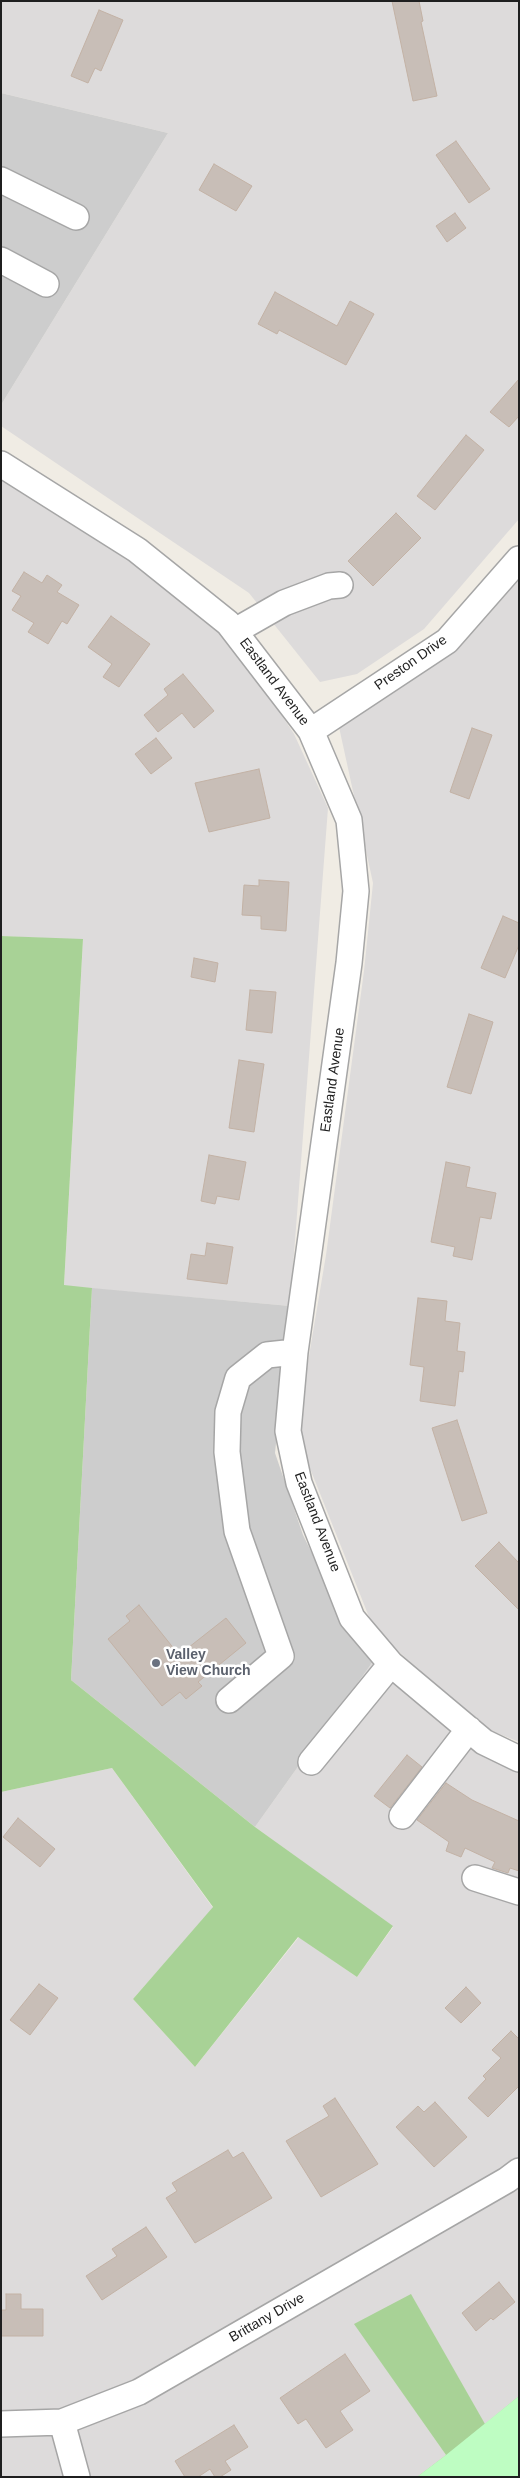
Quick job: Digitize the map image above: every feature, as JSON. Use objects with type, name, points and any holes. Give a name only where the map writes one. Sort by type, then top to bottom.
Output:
[{"type":"street","points":[[1,180],[76,217]]},
{"type":"street","points":[[1,260],[46,284]]},
{"type":"street","name":"Eastland Avenue","points":[[1,464],[106,518],[137,550],[228,623],[311,731],[349,820],[356,891],[349,963],[295,1352],[288,1431],[300,1484],[352,1618],[391,1664],[484,1742],[519,1758]]},
{"type":"street","name":"Preston Drive","points":[[311,731],[447,641],[519,559]]},
{"type":"street","points":[[235,631],[284,603],[329,586],[340,585]]},
{"type":"street","points":[[228,1700],[281,1656],[237,1531],[227,1452],[228,1412],[238,1378],[267,1355],[295,1352]]},
{"type":"street","points":[[312,1762],[391,1664]]},
{"type":"street","points":[[402,1816],[469,1729]]},
{"type":"street","points":[[474,1878],[519,1892]]},
{"type":"street","name":"Brittany Drive","points":[[1,2424],[62,2422],[139,2392],[508,2180],[519,2171]]},
{"type":"street","points":[[62,2422],[77,2477]]},
{"type":"shaded area","points":[[1,1],[519,1],[519,519],[424,629],[357,674],[320,682],[249,593],[1,426],[1,405],[168,133],[1,93]]},
{"type":"shaded area","points":[[1,93],[168,133],[1,405]]},
{"type":"shaded area","points":[[1,474],[134,554],[227,631],[294,734],[328,808],[290,1306],[64,1286],[83,940],[1,936]]},
{"type":"shaded area","points":[[519,580],[519,1742],[475,1724],[373,1627],[296,1433],[326,1255],[364,971],[373,883],[339,727],[460,647]]},
{"type":"shaded area","points":[[92,1288],[290,1306],[275,1453],[303,1535],[357,1645],[374,1660],[255,1827],[71,1680]]},
{"type":"shaded area","points":[[374,1660],[519,1767],[519,2396],[485,2425],[411,2295],[355,2324],[446,2455],[417,2477],[1,2477],[1,1792],[112,1768],[213,1908],[133,1999],[195,2067],[299,1937],[357,1977],[393,1927],[255,1827]]},
{"type":"green space","points":[[1,936],[83,939],[64,1285],[92,1288],[71,1680],[255,1827],[393,1926],[357,1977],[298,1937],[195,2067],[133,1999],[213,1907],[112,1768],[1,1792]]},
{"type":"green space","points":[[411,2294],[485,2424],[519,2396],[519,2477],[417,2477],[446,2455],[354,2324]]},
{"type":"green space","points":[[519,2396],[519,2477],[417,2477],[446,2455]]},
{"type":"building","points":[[392,1],[419,1],[423,21],[421,22],[437,96],[413,101]]},
{"type":"building","points":[[99,10],[123,20],[101,71],[95,68],[88,83],[71,76]]},
{"type":"building","points":[[456,141],[490,189],[469,203],[436,155]]},
{"type":"building","points":[[214,164],[252,186],[236,211],[199,190]]},
{"type":"building","points":[[455,213],[466,228],[447,242],[436,226]]},
{"type":"building","points":[[275,292],[337,326],[350,301],[374,314],[346,365],[279,330],[277,334],[258,324]]},
{"type":"building","points":[[519,379],[519,416],[509,427],[490,412]]},
{"type":"building","points":[[466,435],[484,450],[435,510],[417,496]]},
{"type":"building","points":[[396,513],[421,538],[373,586],[348,561]]},
{"type":"building","points":[[24,572],[42,583],[47,575],[62,585],[57,592],[79,605],[67,624],[62,621],[48,644],[28,632],[34,623],[12,610],[21,596],[12,591]]},
{"type":"building","points":[[111,616],[150,644],[119,687],[103,677],[112,664],[88,647]]},
{"type":"building","points":[[183,674],[214,711],[194,728],[182,713],[158,732],[144,715],[168,695],[164,689]]},
{"type":"building","points":[[472,728],[492,735],[469,799],[450,792]]},
{"type":"building","points":[[156,738],[172,758],[151,774],[135,754]]},
{"type":"building","points":[[259,769],[270,818],[209,832],[195,783]]},
{"type":"building","points":[[259,880],[289,882],[286,931],[261,929],[261,916],[242,915],[244,885],[259,886]]},
{"type":"building","points":[[503,916],[519,923],[519,945],[505,978],[481,968]]},
{"type":"building","points":[[194,958],[218,963],[215,982],[191,977]]},
{"type":"building","points":[[250,990],[276,992],[272,1033],[246,1030]]},
{"type":"building","points":[[469,1014],[493,1022],[471,1094],[447,1087]]},
{"type":"building","points":[[239,1060],[264,1064],[254,1132],[229,1128]]},
{"type":"building","points":[[209,1155],[246,1162],[239,1200],[217,1196],[215,1204],[201,1201]]},
{"type":"building","points":[[446,1162],[470,1167],[466,1187],[496,1193],[491,1219],[480,1217],[472,1260],[453,1256],[455,1247],[431,1242]]},
{"type":"building","points":[[207,1243],[233,1247],[227,1284],[187,1279],[191,1254],[205,1256]]},
{"type":"building","points":[[418,1298],[447,1301],[445,1321],[460,1323],[457,1351],[465,1352],[463,1372],[459,1371],[455,1406],[420,1401],[424,1367],[410,1365]]},
{"type":"building","points":[[457,1420],[487,1513],[462,1521],[432,1428]]},
{"type":"building","points":[[499,1542],[519,1563],[519,1610],[475,1566]]},
{"type":"building","points":[[139,1605],[179,1655],[226,1618],[246,1643],[198,1682],[202,1686],[186,1699],[180,1692],[162,1706],[108,1639],[130,1621],[126,1616]]},
{"type":"building","points":[[407,1755],[422,1767],[390,1808],[374,1796]]},
{"type":"building","points":[[446,1783],[472,1800],[519,1821],[519,1871],[510,1868],[508,1873],[492,1868],[495,1862],[465,1848],[461,1857],[446,1851],[449,1842],[417,1820]]},
{"type":"building","points":[[18,1818],[55,1849],[40,1867],[3,1837]]},
{"type":"building","points":[[39,1984],[58,1998],[30,2035],[10,2020]]},
{"type":"building","points":[[466,1987],[481,2003],[461,2023],[445,2008]]},
{"type":"building","points":[[511,2031],[519,2039],[519,2086],[488,2117],[468,2098],[486,2079],[483,2076],[501,2058],[492,2050]]},
{"type":"building","points":[[335,2098],[378,2164],[321,2197],[286,2141],[329,2116],[323,2106]]},
{"type":"building","points":[[435,2102],[467,2137],[434,2167],[396,2127],[418,2106],[424,2112]]},
{"type":"building","points":[[228,2150],[233,2158],[243,2152],[272,2198],[195,2243],[166,2198],[177,2191],[172,2183]]},
{"type":"building","points":[[146,2227],[167,2257],[102,2300],[86,2276],[117,2256],[112,2249]]},
{"type":"building","points":[[499,2282],[515,2302],[476,2331],[462,2313]]},
{"type":"building","points":[[6,2294],[21,2294],[21,2309],[43,2309],[43,2336],[1,2336],[1,2310],[6,2310]]},
{"type":"building","points":[[345,2354],[370,2391],[340,2411],[353,2430],[326,2448],[306,2419],[298,2424],[280,2398]]},
{"type":"building","points":[[234,2425],[248,2447],[225,2461],[231,2470],[220,2477],[215,2477],[210,2469],[198,2477],[185,2477],[175,2461]]},
{"type":"place","name":"Valley View Church","points":[[156,1663]]}]
